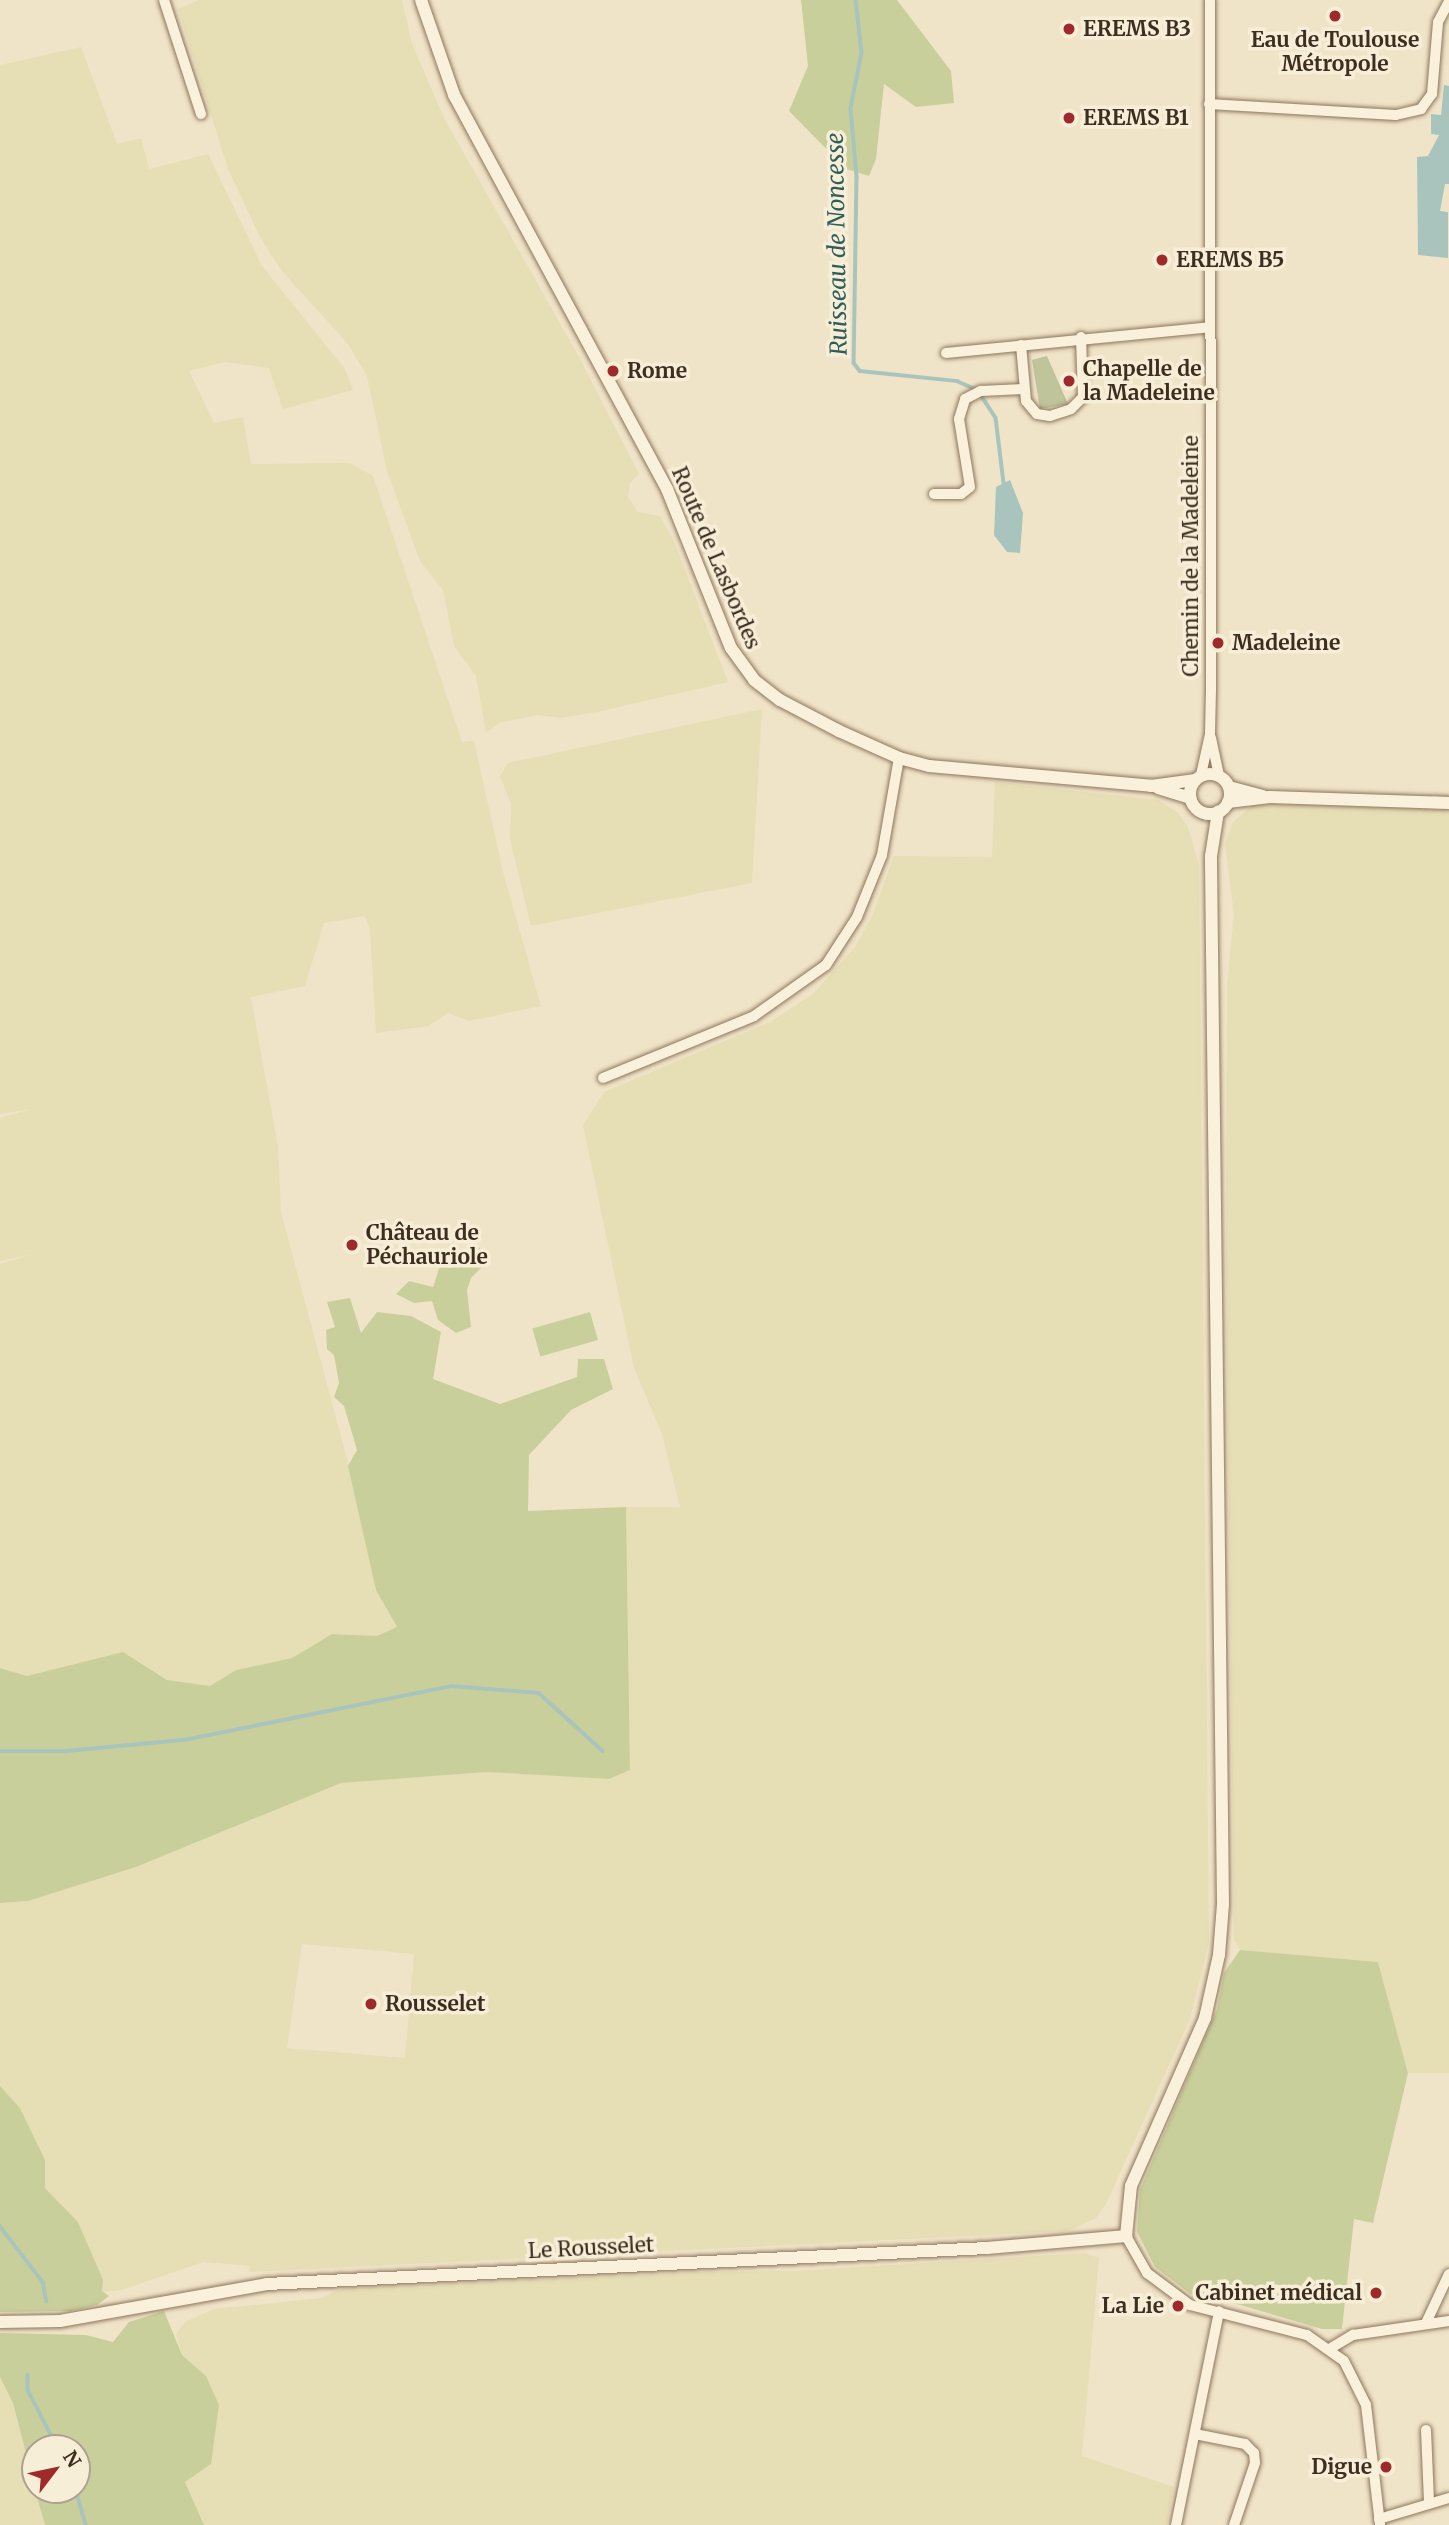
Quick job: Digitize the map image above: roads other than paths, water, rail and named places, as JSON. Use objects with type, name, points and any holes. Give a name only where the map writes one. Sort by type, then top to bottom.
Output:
[{"type":"street","points":[[164,0],[201,114]]},
{"type":"street","name":"Route de Lasbordes","points":[[421,0],[454,95],[667,489],[738,661],[780,700],[899,758],[959,771],[1151,786],[1190,798]]},
{"type":"street","name":"Chemin de la Madeleine","points":[[1210,0],[1210,734],[1219,776]]},
{"type":"street","points":[[1209,104],[1412,113],[1432,94],[1438,22],[1449,1]]},
{"type":"street","points":[[946,353],[1081,337],[1210,327]]},
{"type":"street","points":[[1021,345],[1023,389],[1037,414],[1057,415],[1076,406],[1086,383],[1081,337]]},
{"type":"street","points":[[934,494],[965,493],[970,487],[959,419],[965,399],[981,391],[1023,389]]},
{"type":"street","name":"Chemin de la Madeleine","points":[[1198,778],[1210,734]]},
{"type":"street","points":[[603,1078],[754,1016],[826,965],[857,917],[878,864],[899,758]]},
{"type":"street","points":[[1211,856],[1200,812],[1190,798],[1198,778],[1219,776],[1229,787],[1270,797]]},
{"type":"street","name":"Route de Lasbordes","points":[[1151,786],[1198,778]]},
{"type":"street","points":[[1228,802],[1229,787]]},
{"type":"street","points":[[1449,803],[1270,797],[1228,802],[1218,812],[1211,856],[1223,1915],[1205,2018],[1131,2186],[1125,2209],[1126,2236],[1147,2273],[1166,2289],[1190,2305],[1290,2329],[1331,2348],[1354,2374],[1366,2405],[1380,2522],[1429,2502],[1449,2498]]},
{"type":"street","points":[[1200,812],[1218,812]]},
{"type":"street","name":"Le Rousselet","points":[[0,2322],[60,2321],[267,2284],[987,2248],[1126,2236]]},
{"type":"street","points":[[1426,2323],[1449,2274]]},
{"type":"street","points":[[1176,2525],[1219,2311]]},
{"type":"street","points":[[1331,2348],[1353,2335],[1449,2320]]},
{"type":"street","points":[[1426,2430],[1429,2502]]},
{"type":"street","points":[[1195,2434],[1245,2444],[1254,2453],[1255,2463],[1234,2525]]},
{"type":"water","points":[[1444,85],[1449,86],[1449,184],[1445,184],[1440,211],[1448,212],[1448,258],[1418,255],[1417,157],[1428,156],[1439,135],[1431,134],[1431,114],[1441,115]]},
{"type":"water","points":[[1010,480],[1023,513],[1020,553],[1007,552],[994,535],[996,487]]},
{"type":"waterway","name":"Ruisseau de Noncesse","points":[[856,0],[862,53],[851,108],[857,177],[854,363],[860,371],[957,381],[975,389]]},
{"type":"waterway","name":"Ruisseau de Noncesse","points":[[981,395],[996,418],[1004,483]]},
{"type":"waterway","points":[[0,1751],[67,1751],[184,1740],[451,1686],[539,1693],[603,1751]]},
{"type":"waterway","points":[[0,2226],[43,2282],[47,2302]]},
{"type":"waterway","points":[[28,2375],[28,2390],[51,2434]]},
{"type":"waterway","points":[[80,2504],[86,2525]]},
{"type":"place","name":"Eau de Toulouse Métropole","points":[[1335,16]]},
{"type":"place","name":"EREMS B3","points":[[1069,29]]},
{"type":"place","name":"EREMS B1","points":[[1069,118]]},
{"type":"place","name":"EREMS B5","points":[[1162,260]]},
{"type":"place","name":"Rome","points":[[613,371]]},
{"type":"place","name":"Chapelle de la Madeleine","points":[[1069,381]]},
{"type":"place","name":"Madeleine","points":[[1218,643]]},
{"type":"place","name":"Château de Péchauriole","points":[[352,1245]]},
{"type":"place","name":"Rousselet","points":[[371,2004]]},
{"type":"place","name":"Cabinet médical","points":[[1376,2293]]},
{"type":"place","name":"La Lie","points":[[1178,2306]]},
{"type":"place","name":"Digue","points":[[1386,2467]]}]
